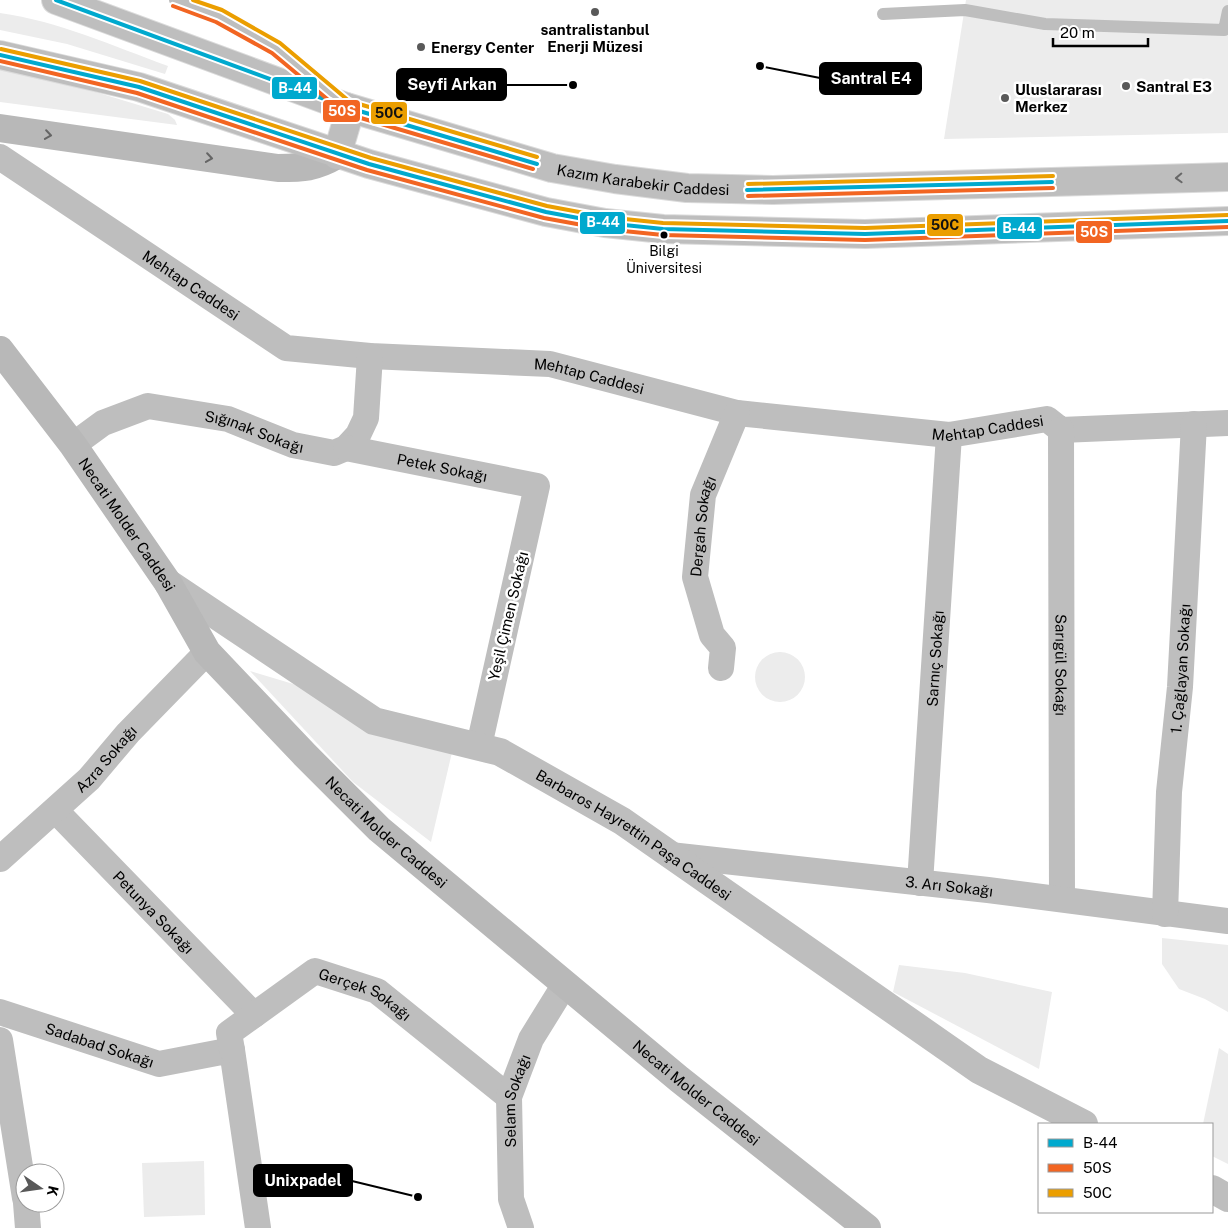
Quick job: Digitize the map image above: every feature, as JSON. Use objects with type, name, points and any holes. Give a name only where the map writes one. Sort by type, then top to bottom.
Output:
[{"type":"main road","name":"Kazım Karabekir Caddesi","points":[[58,0],[346,107],[552,168],[687,188],[783,190],[1228,177]]},
{"type":"main road","points":[[0,55],[139,87],[337,154],[546,212],[663,230],[865,234],[1228,221]]},
{"type":"main road","points":[[0,128],[278,168],[308,168],[323,163],[337,154],[346,121],[346,107]]},
{"type":"main road","name":"Necati Molder Caddesi","points":[[0,350],[73,445],[168,583],[207,652],[379,829],[679,1079],[867,1228]]},
{"type":"main road","name":"Barbaros Hayrettin Paşa Caddesi","points":[[168,583],[374,721],[500,752],[622,821],[979,1070],[1082,1123]]},
{"type":"main road","points":[[1213,1190],[1228,1198]]},
{"type":"street","name":"Mehtap Caddesi","points":[[0,157],[286,348],[370,356],[550,364],[737,413],[949,435],[1047,419],[1061,430],[1228,423]]},
{"type":"street","points":[[346,448],[358,435],[366,418],[370,356]]},
{"type":"street","name":"Sığınak Sokağı","points":[[73,445],[103,424],[148,406],[228,419],[293,445],[334,452],[346,448]]},
{"type":"street","name":"Dergah Sokağı","points":[[721,668],[723,648],[712,635],[694,577],[703,495],[737,413]]},
{"type":"street","name":"1. Çağlayan Sokağı","points":[[1165,914],[1169,792],[1180,687],[1194,424]]},
{"type":"street","name":"Sarıgül Sokağı","points":[[1061,430],[1062,899]]},
{"type":"street","name":"Sarnıç Sokağı","points":[[920,883],[949,435]]},
{"type":"street","name":"Petek Sokağı","points":[[346,448],[537,486]]},
{"type":"street","name":"Yeşil Çimen Sokağı","points":[[479,746],[537,486]]},
{"type":"street","name":"Azra Sokağı","points":[[0,859],[89,779],[128,733],[207,652]]},
{"type":"street","name":"Petunya Sokağı","points":[[55,810],[254,1015]]},
{"type":"street","name":"3. Arı Sokağı","points":[[670,855],[1062,899],[1228,921]]},
{"type":"street","name":"Gerçek Sokağı","points":[[232,1050],[229,1033],[315,971],[377,991],[509,1097]]},
{"type":"street","name":"Selam Sokağı","points":[[521,1228],[511,1199],[509,1097],[531,1039],[565,984]]},
{"type":"street","name":"Sadabad Sokağı","points":[[0,1012],[159,1064],[232,1050]]},
{"type":"street","points":[[0,1040],[19,1163]]},
{"type":"street","points":[[232,1050],[258,1228]]},
{"type":"street","points":[[27,1213],[28,1228]]},
{"type":"lane","points":[[175,0],[219,16],[276,48],[346,107]]},
{"type":"lane","points":[[883,14],[966,5],[1045,24],[1224,30],[1228,11]]},
{"type":"shaded area","points":[[966,0],[1228,0],[1228,133],[944,139]]},
{"type":"shaded area","points":[[0,13],[64,28],[168,66],[165,74],[67,44],[0,30]]},
{"type":"shaded area","points":[[0,69],[76,86],[168,114],[175,120],[177,125],[0,102]]},
{"type":"shaded area","points":[[775,652],[785,652],[798,659],[805,672],[805,682],[798,695],[785,702],[775,702],[766,698],[759,691],[755,682],[755,672],[759,663],[766,656]]},
{"type":"shaded area","points":[[250,671],[320,692],[453,748],[431,842],[353,782]]},
{"type":"shaded area","points":[[1162,938],[1228,945],[1228,1012],[1205,999],[1179,989],[1162,964]]},
{"type":"shaded area","points":[[899,965],[965,973],[1052,992],[1039,1069],[893,992]]},
{"type":"shaded area","points":[[1219,1048],[1228,1054],[1228,1164],[1213,1156],[1213,1123],[1203,1123]]},
{"type":"shaded area","points":[[204,1161],[205,1215],[144,1217],[142,1163]]},
{"type":"transit line","name":"B-44","points":[[56,0],[346,107],[537,164]]},
{"type":"transit line","name":"50C","points":[[193,0],[222,10],[280,43],[349,101],[537,157]]},
{"type":"transit line","name":"50S","points":[[173,6],[216,22],[272,53],[344,113],[533,169]]},
{"type":"transit line","name":"50C","points":[[1,49],[140,81],[371,158],[547,206],[606,217],[663,223],[865,228],[1228,215]]},
{"type":"transit line","name":"B-44","points":[[0,55],[139,87],[369,164],[546,212],[605,223],[663,229],[865,234],[1228,221]]},
{"type":"transit line","name":"50S","points":[[0,61],[137,93],[367,170],[544,218],[604,229],[663,235],[865,240],[1228,227]]},
{"type":"transit line","name":"50C","points":[[748,184],[1053,176]]},
{"type":"transit line","name":"B-44","points":[[747,190],[1052,182]]},
{"type":"transit line","name":"50S","points":[[748,196],[1053,188]]},
{"type":"place","name":"santralistanbul Enerji Müzesi","points":[[595,12]]},
{"type":"place","name":"Energy Center","points":[[421,47]]},
{"type":"place","name":"Santral E4","points":[[760,66]]},
{"type":"place","name":"Seyfi Arkan","points":[[573,85]]},
{"type":"place","name":"Santral E3","points":[[1126,86]]},
{"type":"place","name":"Uluslararası Merkez","points":[[1005,98]]},
{"type":"place","name":"Bilgi Üniversitesi","points":[[664,235]]},
{"type":"place","name":"Unixpadel","points":[[418,1197]]}]
